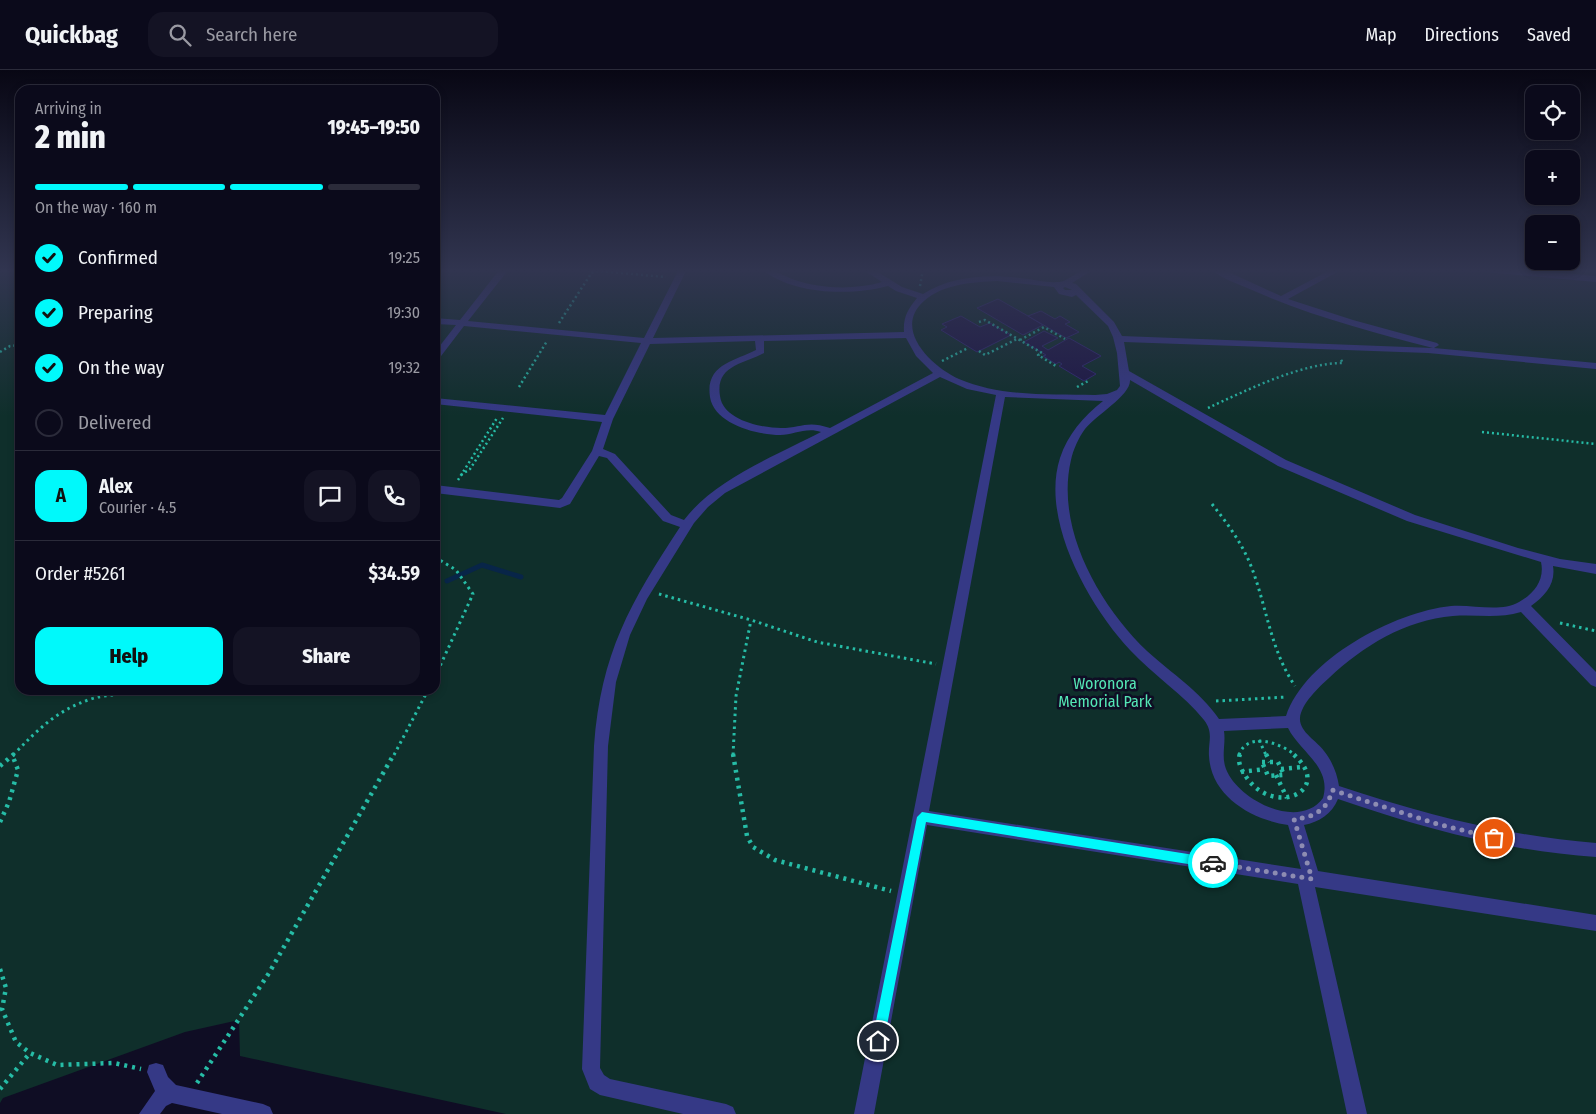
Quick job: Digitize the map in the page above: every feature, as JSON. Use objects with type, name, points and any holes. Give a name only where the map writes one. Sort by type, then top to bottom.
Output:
[{"type":"street","points":[[440,352],[466,318]]},
{"type":"street","points":[[440,490],[560,504],[566,501],[597,451],[608,419],[659,318]]},
{"type":"street","points":[[909,318],[908,335],[917,353],[935,369],[973,387],[1001,394],[1086,398],[1107,398],[1118,394]]},
{"type":"street","points":[[1103,318],[1110,324],[1119,340],[1124,372],[1124,388],[1091,416],[1072,442],[1064,467],[1063,500],[1072,543],[1095,593],[1123,633],[1162,674],[1195,702],[1216,726],[1219,736],[1216,750],[1218,767],[1234,792],[1255,808],[1266,813],[1294,819],[1310,817],[1328,804],[1332,790],[1327,770],[1322,759],[1302,737],[1293,722],[1295,713],[1305,696],[1329,670],[1354,650],[1386,631],[1421,617],[1455,611],[1499,612],[1523,606],[1541,592],[1546,585],[1549,574],[1546,560]]},
{"type":"street","points":[[1338,318],[1454,349],[1489,355]]},
{"type":"street","points":[[440,321],[647,341],[908,335]]},
{"type":"street","points":[[759,338],[760,351],[731,363],[717,377],[714,395],[719,406],[736,421],[760,428],[781,431],[810,425],[829,432]]},
{"type":"street","points":[[1119,340],[1420,349],[1596,366]]},
{"type":"street","points":[[726,1114],[607,1088],[597,1082],[591,1069],[602,728],[608,686],[622,638],[646,591],[686,525],[701,506],[721,490],[829,432],[935,369]]},
{"type":"street","points":[[1124,372],[1282,463],[1402,514],[1472,539],[1546,560],[1596,569]]},
{"type":"street","points":[[864,1114],[1001,394]]},
{"type":"street","points":[[1086,398],[1092,408],[1091,416]]},
{"type":"street","points":[[440,402],[608,419]]},
{"type":"street","points":[[597,451],[611,456],[667,518],[686,525]]},
{"type":"street","points":[[1523,606],[1596,681]]},
{"type":"street","points":[[1216,726],[1293,722]]},
{"type":"street","points":[[1332,790],[1437,824],[1479,835],[1544,846],[1596,850]]},
{"type":"street","points":[[922,817],[1596,923]]},
{"type":"street","points":[[1294,819],[1309,878],[1357,1114]]},
{"type":"street","points":[[156,1072],[161,1084],[180,1095],[263,1114]]},
{"type":"street","points":[[150,1114],[159,1099],[180,1095]]},
{"type":"path","points":[[979,322],[985,320],[1042,353],[1038,355],[1056,366]]},
{"type":"path","points":[[979,352],[985,355],[1008,343],[1039,332],[1044,327],[1065,339]]},
{"type":"path","points":[[1002,340],[1008,343]]},
{"type":"path","points":[[0,352],[10,346],[15,346]]},
{"type":"path","points":[[1028,350],[1032,347]]},
{"type":"path","points":[[935,369],[968,348]]},
{"type":"path","points":[[1197,415],[1224,400],[1270,380],[1327,364],[1334,365],[1333,362],[1343,363],[1340,357],[1349,357]]},
{"type":"path","points":[[1073,389],[1090,380]]},
{"type":"path","points":[[461,475],[470,469],[509,409]]},
{"type":"path","points":[[451,491],[498,416],[489,415]]},
{"type":"path","points":[[1482,432],[1596,444]]},
{"type":"path","points":[[1212,504],[1246,556],[1254,573],[1284,670],[1294,686],[1305,696]]},
{"type":"path","points":[[440,560],[456,570],[473,594],[440,666]]},
{"type":"path","points":[[646,591],[751,620],[817,642],[949,666]]},
{"type":"path","points":[[751,620],[736,696],[732,748],[747,836],[753,846],[775,860],[906,895]]},
{"type":"path","points":[[1540,622],[1559,623],[1596,631]]},
{"type":"path","points":[[0,766],[13,757],[35,732],[55,715],[97,697],[117,698],[123,695]]},
{"type":"path","points":[[180,1095],[216,1050],[268,972],[391,760],[425,695]]},
{"type":"path","points":[[1195,702],[1305,696]]},
{"type":"path","points":[[1260,741],[1270,762]]},
{"type":"path","points":[[1260,741],[1285,748],[1298,758],[1304,767],[1307,780],[1305,788],[1296,796],[1286,798],[1273,797],[1260,791],[1241,772],[1238,758],[1241,751],[1247,745],[1260,741]]},
{"type":"path","points":[[0,822],[9,802],[18,770],[13,757]]},
{"type":"path","points":[[1262,762],[1278,762],[1284,775],[1268,776],[1265,769],[1262,762]]},
{"type":"path","points":[[1281,769],[1304,767]]},
{"type":"path","points":[[1241,772],[1265,769]]},
{"type":"path","points":[[1276,775],[1286,798]]},
{"type":"path","points":[[0,969],[6,988],[2,1009],[16,1042],[30,1053],[57,1065],[114,1063],[156,1072]]},
{"type":"path","points":[[0,1089],[30,1053]]},
{"type":"green space","name":"Woronora Memorial Park","points":[[0,318],[15,318],[15,695],[440,695],[440,318],[1596,318],[1596,1114],[506,1114],[240,1056],[239,1020],[185,1032],[3,1098],[0,1103]]},
{"type":"building","points":[[957,318],[964,318],[980,327],[990,323],[1011,335],[977,352],[941,330],[947,327],[942,324]]},
{"type":"building","points":[[994,318],[1030,318],[1043,325],[1023,335]]},
{"type":"building","points":[[1031,318],[1063,318],[1070,322],[1065,324],[1079,332],[1066,338]]},
{"type":"building","points":[[1044,331],[1058,338],[1042,346],[1048,350],[1069,338],[1101,356],[1082,366],[1096,374],[1084,381],[1059,366],[1062,364],[1059,362],[1056,364],[1043,356],[1046,355],[1024,342]]},
{"type":"waterway","points":[[447,581],[482,565],[521,577]]},
{"type":"way so far","points":[[1213,863],[1312,879],[1294,819],[1310,817],[1323,809],[1328,804],[1332,790],[1437,824],[1494,838]]},
{"type":"route","points":[[878,1041],[922,817],[1213,863]]}]
